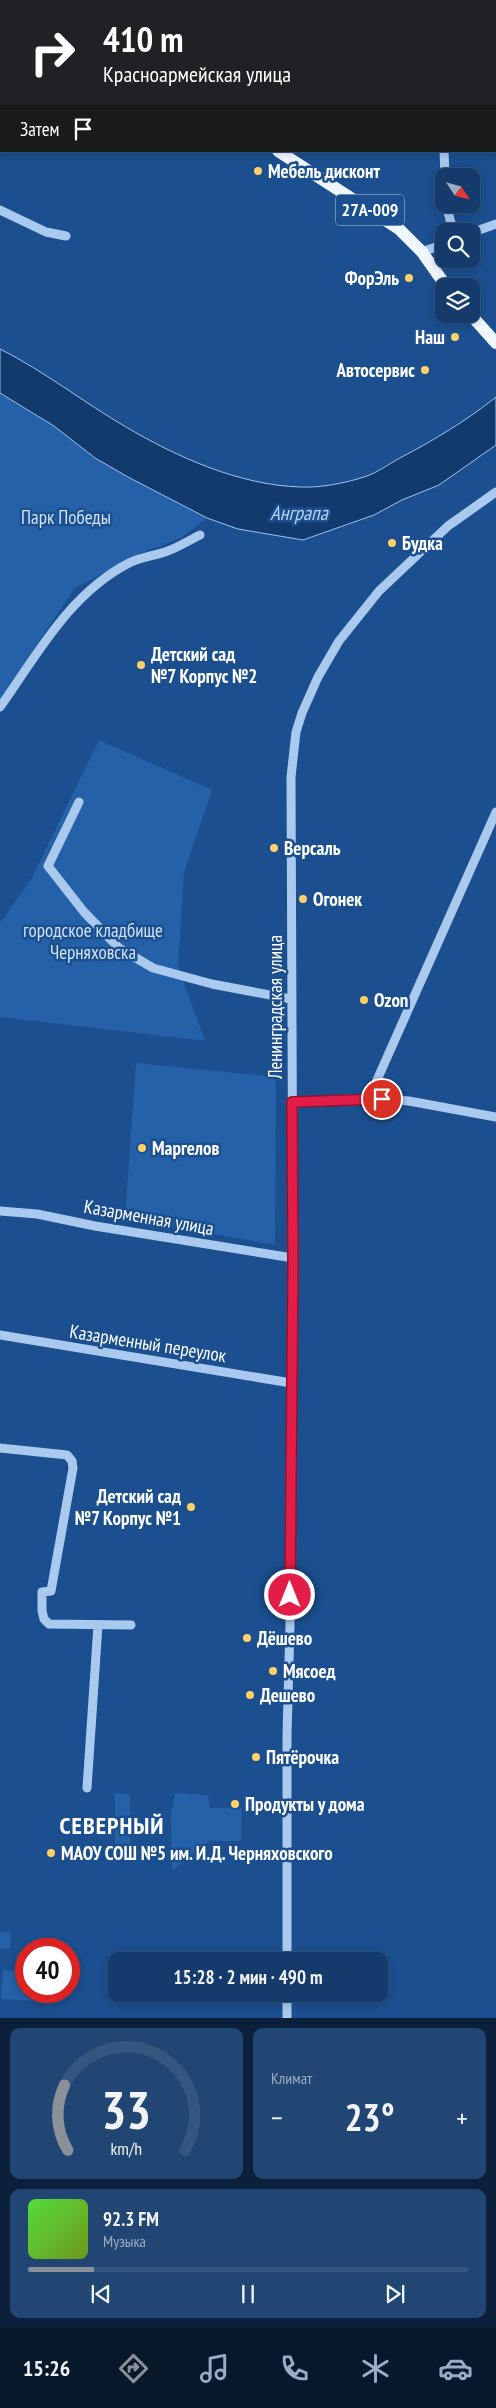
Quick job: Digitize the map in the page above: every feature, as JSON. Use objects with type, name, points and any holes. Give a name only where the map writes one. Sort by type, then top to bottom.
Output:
[{"type":"main road","name":"27А-009","points":[[280,152],[399,230],[422,252],[440,278]]},
{"type":"main road","points":[[478,323],[496,343]]},
{"type":"street","points":[[444,152],[445,168]]},
{"type":"street","points":[[0,210],[46,232],[66,236]]},
{"type":"street","points":[[480,230],[496,224]]},
{"type":"street","points":[[422,252],[435,247]]},
{"type":"street","name":"Ленинградская улица","points":[[288,1952],[286,1735],[290,1624],[293,1258],[292,777],[296,732],[302,712],[318,677],[339,641],[379,591],[448,526],[496,492]]},
{"type":"street","points":[[0,708],[52,633],[89,590],[129,563],[145,556],[165,552],[200,535]]},
{"type":"street","points":[[79,802],[48,866],[84,912],[119,948],[154,968],[212,984],[291,999]]},
{"type":"street","points":[[368,1098],[496,812]]},
{"type":"street","points":[[292,1102],[368,1098],[409,1101],[496,1116]]},
{"type":"street","name":"Казарменная улица","points":[[0,1211],[37,1214],[94,1226],[293,1258]]},
{"type":"street","name":"Казарменный переулок","points":[[0,1335],[291,1383]]},
{"type":"street","points":[[0,1448],[67,1455],[72,1461],[73,1468],[51,1591],[42,1592],[44,1619],[49,1624],[131,1625]]},
{"type":"street","points":[[87,1788],[98,1624]]},
{"type":"street","points":[[287,2002],[287,2018]]},
{"type":"green space","name":"Парк Победы","points":[[0,393],[54,426],[95,458],[207,518],[181,538],[139,554],[75,588],[0,699]]},
{"type":"green space","name":"городское кладбище Черняховска","points":[[99,740],[212,790],[184,873],[178,967],[205,1041],[0,1017],[0,923],[32,878]]},
{"type":"green space","points":[[136,1063],[276,1077],[275,1245],[125,1218]]},
{"type":"green space","points":[[115,1793],[130,1794],[130,1849],[155,1851],[155,1857],[115,1856]]},
{"type":"green space","points":[[175,1793],[208,1795],[210,1808],[242,1808],[241,1841],[209,1841],[172,1871],[171,1815]]},
{"type":"green space","points":[[0,1932],[11,1933],[10,1949],[0,1948]]},
{"type":"green space","points":[[3,1970],[15,1971],[15,2000],[1,1999]]},
{"type":"water","name":"Анграпа","points":[[0,349],[166,449],[209,468],[254,481],[277,485],[316,487],[351,481],[367,476],[450,430],[496,397],[496,445],[439,485],[402,500],[374,515],[303,540],[238,529],[207,518],[128,477],[95,458],[54,426],[0,393]]},
{"type":"place","name":"Мебель дисконт","points":[[258,171]]},
{"type":"place","name":"ФорЭль","points":[[409,278]]},
{"type":"place","name":"Наш","points":[[455,337]]},
{"type":"place","name":"Автосервис","points":[[425,370]]},
{"type":"place","name":"Будка","points":[[392,543]]},
{"type":"place","name":"Детский сад №7 Корпус №2","points":[[141,665]]},
{"type":"place","name":"Версаль","points":[[274,848]]},
{"type":"place","name":"Огонек","points":[[303,899]]},
{"type":"place","name":"Ozon","points":[[364,1000]]},
{"type":"place","name":"Маргелов","points":[[142,1148]]},
{"type":"place","name":"Детский сад №7 Корпус №1","points":[[191,1507]]},
{"type":"place","name":"Дёшево","points":[[247,1638]]},
{"type":"place","name":"Мясоед","points":[[273,1671]]},
{"type":"place","name":"Дешево","points":[[250,1695]]},
{"type":"place","name":"Пятёрочка","points":[[256,1757]]},
{"type":"place","name":"Продукты у дома","points":[[235,1804]]},
{"type":"place","name":"МАОУ СОШ №5 им. И.Д. Черняховского","points":[[51,1853]]},
{"type":"district","name":"СЕВЕРНЫЙ","points":[[112,1826]]},
{"type":"route","points":[[290,1595],[293,1265],[292,1102],[382,1099]]}]
